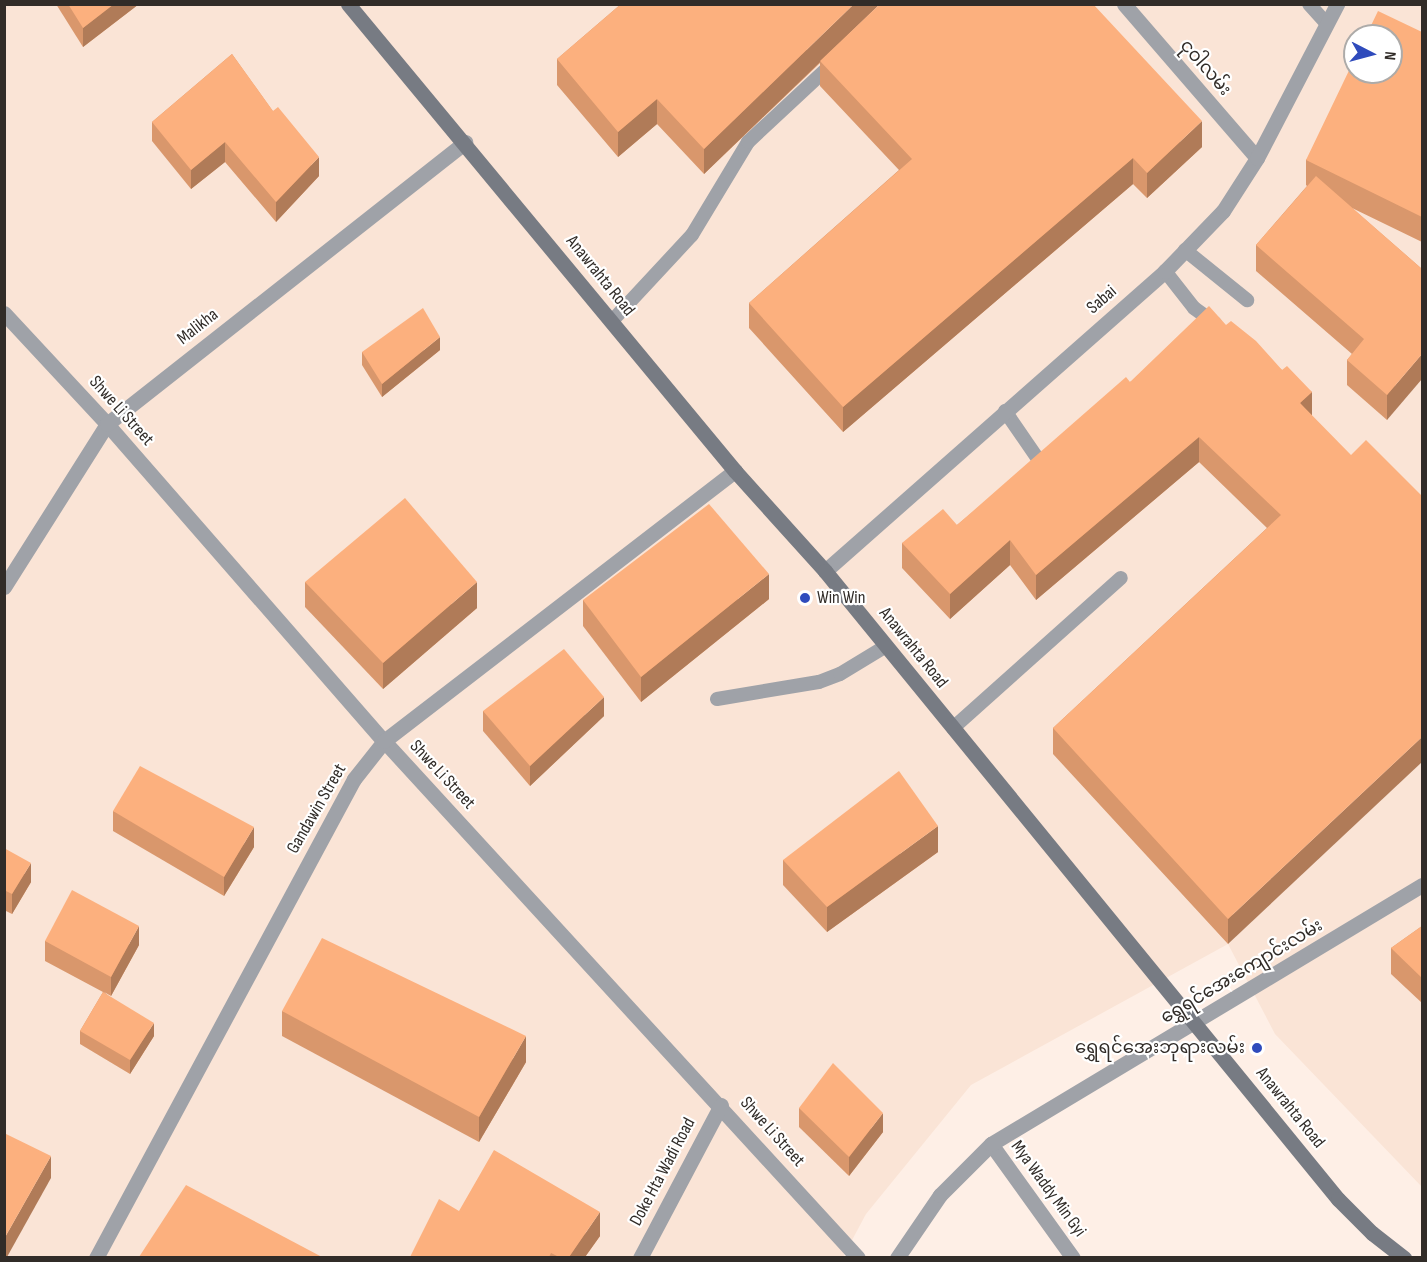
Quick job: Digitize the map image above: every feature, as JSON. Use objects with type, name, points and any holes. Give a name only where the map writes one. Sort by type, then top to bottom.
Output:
[{"type":"main road","name":"Anawrahta Road","points":[[348,4],[465,142],[735,471],[825,571],[1196,1022],[1338,1199],[1371,1233],[1404,1257]]},
{"type":"street","name":"ငုဝါလမ်း","points":[[1124,4],[1257,158]]},
{"type":"street","name":"Sabai","points":[[825,571],[1165,271],[1223,211],[1257,158],[1337,4]]},
{"type":"street","name":"Malikha","points":[[4,587],[107,424],[465,142]]},
{"type":"street","name":"Shwe Li Street","points":[[4,313],[107,424],[384,741],[721,1105],[858,1257]]},
{"type":"street","name":"Gandawin Street","points":[[96,1257],[354,779],[384,741],[735,471]]},
{"type":"street","name":"ရွှေရင်အေးကျောင်းလမ်း","points":[[897,1257],[940,1195],[991,1144],[1422,885]]},
{"type":"street","name":"Doke Hta Wadi Road","points":[[640,1257],[721,1105]]},
{"type":"street","name":"Mya Waddy Min Gyi","points":[[991,1144],[1073,1257]]},
{"type":"lane","points":[[1309,4],[1327,24]]},
{"type":"lane","points":[[612,321],[692,235],[748,142],[843,53]]},
{"type":"lane","points":[[1185,250],[1247,300]]},
{"type":"lane","points":[[1165,271],[1194,308],[1229,333]]},
{"type":"lane","points":[[1005,411],[1040,462]]},
{"type":"lane","points":[[953,728],[1121,578]]},
{"type":"lane","points":[[717,699],[819,682],[840,674],[886,646]]},
{"type":"shaded area","points":[[5,5],[1422,5],[1422,1187],[1275,1034],[1228,944],[971,1085],[866,1214],[843,1257],[5,1258]]},
{"type":"building","points":[[68,4],[114,4],[83,28]]},
{"type":"building","points":[[621,4],[854,4],[704,149],[657,99],[618,132],[557,59]]},
{"type":"building","points":[[880,4],[1093,4],[1202,121],[1147,173],[1133,158],[843,407],[749,303],[912,159],[820,61]]},
{"type":"building","points":[[1378,11],[1422,32],[1422,217],[1306,160],[1343,83],[1403,84],[1403,24],[1372,24]]},
{"type":"building","points":[[232,54],[273,111],[278,107],[319,157],[276,202],[225,142],[191,170],[152,122]]},
{"type":"building","points":[[1316,176],[1422,269],[1422,354],[1387,395],[1347,360],[1364,339],[1256,245]]},
{"type":"building","points":[[1209,306],[1226,325],[1231,321],[1256,341],[1282,370],[1287,366],[1312,392],[1300,403],[1351,455],[1366,440],[1422,496],[1422,737],[1228,919],[1053,728],[1281,515],[1199,437],[1036,575],[1010,540],[950,594],[902,543],[943,509],[957,525],[1126,377],[1130,382]]},
{"type":"building","points":[[423,308],[440,337],[382,384],[362,352]]},
{"type":"building","points":[[405,498],[477,582],[383,663],[305,582]]},
{"type":"building","points":[[709,504],[769,574],[641,677],[583,600]]},
{"type":"building","points":[[564,649],[604,697],[530,766],[483,711]]},
{"type":"building","points":[[140,766],[254,827],[224,877],[113,811]]},
{"type":"building","points":[[899,771],[938,826],[827,907],[783,860]]},
{"type":"building","points":[[4,848],[31,863],[12,894],[4,890]]},
{"type":"building","points":[[72,890],[139,926],[111,977],[45,941]]},
{"type":"building","points":[[1422,926],[1422,978],[1391,948]]},
{"type":"building","points":[[322,938],[526,1036],[479,1117],[282,1011]]},
{"type":"building","points":[[103,992],[154,1023],[130,1060],[80,1031]]},
{"type":"building","points":[[833,1063],[883,1113],[849,1157],[799,1108]]},
{"type":"building","points":[[4,1133],[51,1156],[4,1239]]},
{"type":"building","points":[[494,1150],[600,1212],[569,1257],[559,1257],[551,1253],[549,1257],[410,1257],[439,1199],[459,1211]]},
{"type":"building","points":[[186,1185],[322,1257],[139,1257]]},
{"type":"place","name":"Win Win","points":[[805,598]]},
{"type":"place","name":"ရွှေရင်အေးဘုရားလမ်း","points":[[1257,1048]]}]
